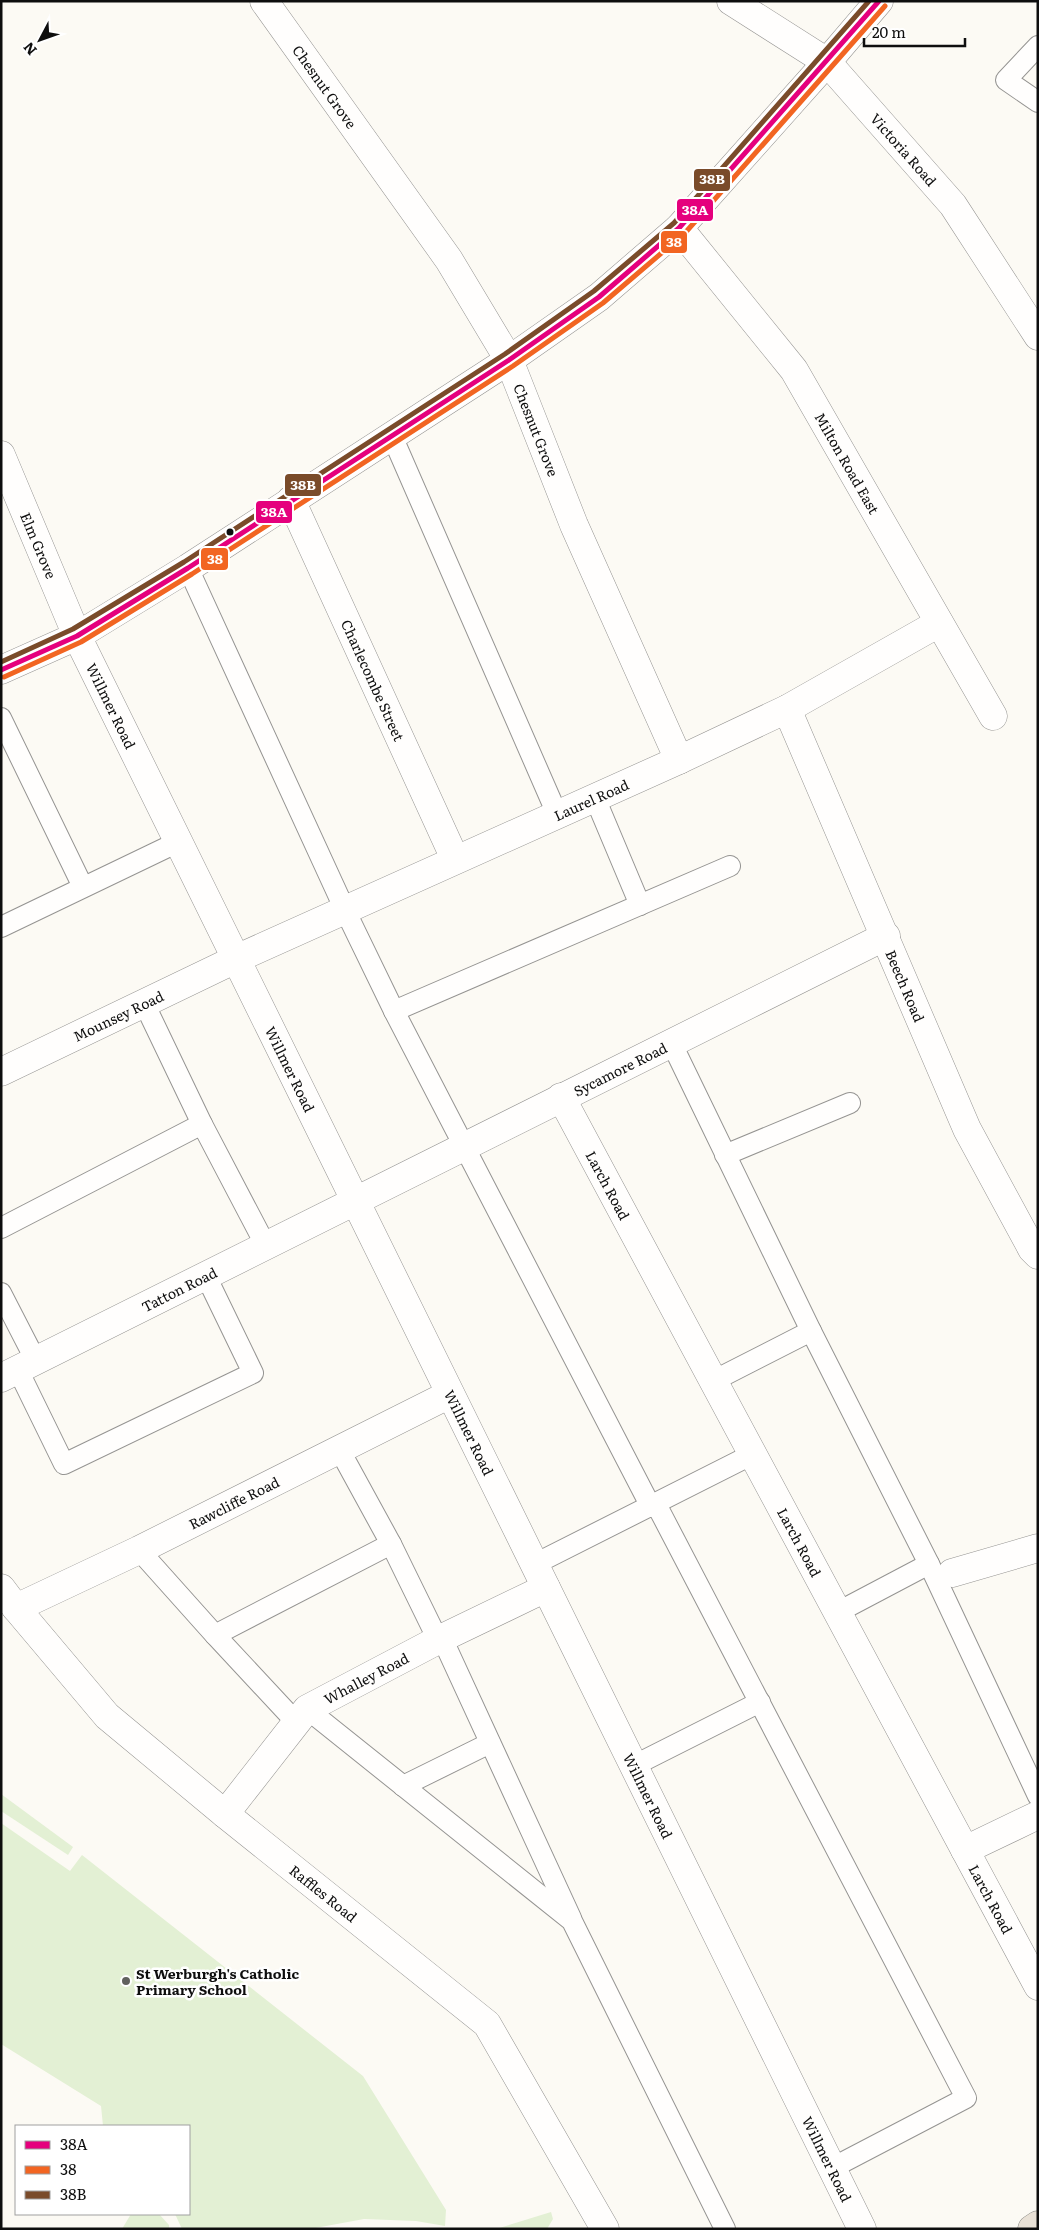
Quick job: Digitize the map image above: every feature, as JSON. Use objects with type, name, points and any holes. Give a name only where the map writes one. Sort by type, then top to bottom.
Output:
[{"type":"highway","points":[[1032,2229],[1038,2225]]},
{"type":"street","name":"Chesnut Grove","points":[[264,1],[449,260],[509,360],[574,525],[679,760]]},
{"type":"street","name":"Victoria Road","points":[[731,1],[827,62],[953,205],[1038,336]]},
{"type":"street","points":[[1,670],[77,636],[188,568],[509,360],[599,297],[679,228],[827,62],[878,1]]},
{"type":"street","name":"Milton Road East","points":[[679,228],[794,370],[992,716]]},
{"type":"street","name":"Elm Grove","points":[[1,455],[77,636]]},
{"type":"street","name":"Charlecombe Street","points":[[291,500],[455,859]]},
{"type":"street","name":"Laurel Road","points":[[236,959],[679,760],[787,709],[938,623]]},
{"type":"street","name":"Willmer Road","points":[[77,636],[862,2229]]},
{"type":"street","name":"Beech Road","points":[[787,709],[886,936],[967,1129],[1032,1249],[1038,1255]]},
{"type":"street","name":"Sycamore Road","points":[[356,1201],[886,936]]},
{"type":"street","name":"Mounsey Road","points":[[1,1072],[236,959]]},
{"type":"street","name":"Larch Road","points":[[561,1097],[1038,1986]]},
{"type":"street","name":"Tatton Road","points":[[19,1370],[356,1201]]},
{"type":"street","name":"Rawcliffe Road","points":[[9,1598],[139,1550],[450,1394]]},
{"type":"street","points":[[941,1569],[1038,1548]]},
{"type":"street","name":"Whalley Road","points":[[225,1814],[302,1716],[440,1639],[540,1576]]},
{"type":"street","name":"Raffles Road","points":[[9,1598],[107,1716],[225,1814],[487,2024],[606,2229]]},
{"type":"street","points":[[965,1850],[1038,1815]]},
{"type":"lane","points":[[1038,46],[1006,80],[1038,102]]},
{"type":"lane","points":[[392,436],[557,814]]},
{"type":"lane","points":[[188,568],[345,910],[394,1011],[760,1702],[966,2098],[832,2168]]},
{"type":"lane","points":[[1,718],[83,887]]},
{"type":"lane","points":[[595,798],[640,905]]},
{"type":"lane","points":[[1,927],[178,842]]},
{"type":"lane","points":[[394,1011],[730,866]]},
{"type":"lane","points":[[144,1003],[202,1124],[266,1246]]},
{"type":"lane","points":[[672,1042],[811,1331],[941,1569],[1038,1796]]},
{"type":"lane","points":[[725,1155],[850,1103]]},
{"type":"lane","points":[[3,1224],[202,1124]]},
{"type":"lane","points":[[1,1293],[19,1370],[64,1464],[253,1373],[206,1276]]},
{"type":"lane","points":[[714,1381],[811,1331]]},
{"type":"lane","points":[[339,1449],[440,1639],[572,1921],[725,2229]]},
{"type":"lane","points":[[540,1576],[654,1505],[753,1454]]},
{"type":"lane","points":[[215,1635],[390,1544]]},
{"type":"lane","points":[[139,1550],[215,1635],[302,1716],[403,1786],[572,1921]]},
{"type":"lane","points":[[838,1612],[941,1569]]},
{"type":"lane","points":[[634,1765],[760,1702]]},
{"type":"lane","points":[[403,1786],[490,1743]]},
{"type":"green space","points":[[1,1794],[73,1847],[68,1855],[1,1811]]},
{"type":"green space","name":"St Werburgh's Catholic Primary School","points":[[1,1823],[70,1871],[82,1855],[363,2076],[446,2210],[445,2226],[416,2221],[364,2219],[310,2229],[182,2229],[175,2215],[190,2215],[190,2125],[103,2125],[101,2106],[1,2044]]},
{"type":"green space","points":[[551,2212],[553,2219],[547,2229],[496,2229]]},
{"type":"green space","points":[[130,2215],[160,2215],[169,2225],[169,2229],[122,2229]]},
{"type":"transit line","name":"38B","points":[[1,662],[73,629],[184,562],[505,354],[594,291],[674,223],[869,1]]},
{"type":"transit line","name":"38A","points":[[1,670],[77,636],[188,568],[509,360],[599,297],[679,228],[879,1]]},
{"type":"transit line","name":"38","points":[[4,677],[81,642],[192,574],[513,366],[603,303],[685,233],[885,6]]},
{"type":"place","name":"St Werburgh's Catholic Primary School","points":[[126,1981]]}]
